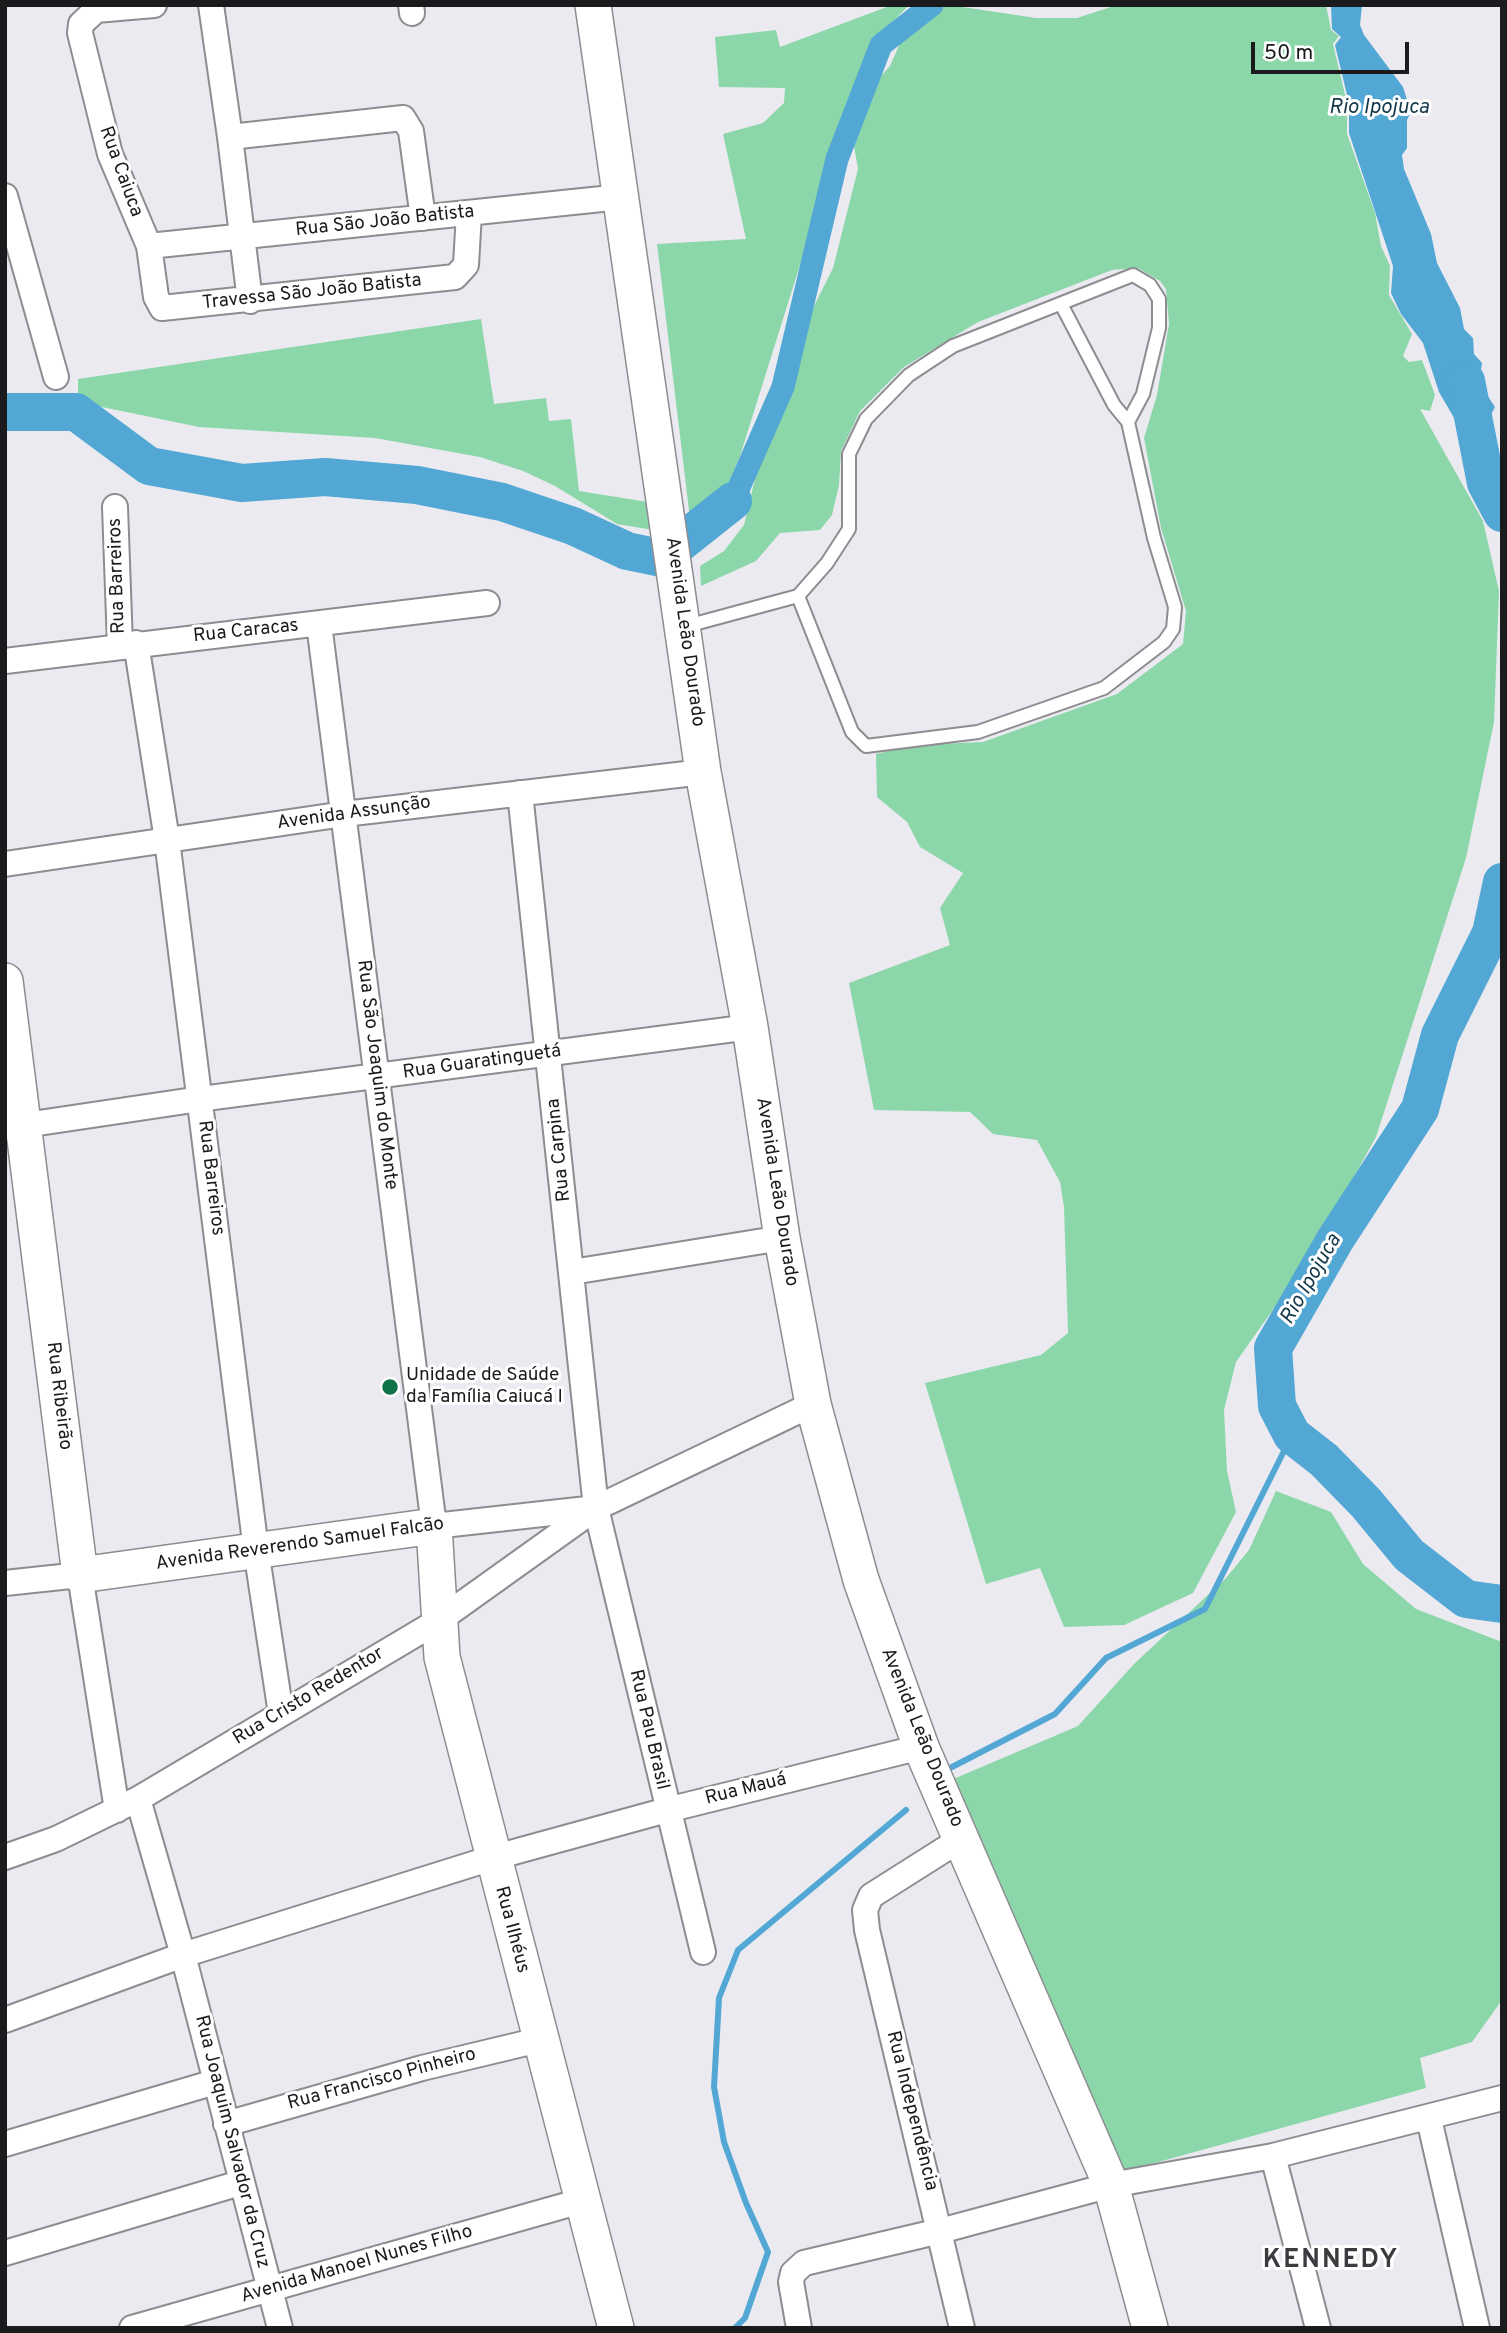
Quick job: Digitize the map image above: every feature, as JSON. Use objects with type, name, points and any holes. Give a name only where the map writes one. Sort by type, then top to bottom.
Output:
[{"type":"main road","name":"Avenida Leão Dourado","points":[[593,5],[703,772],[750,1027],[782,1238],[813,1404],[861,1580],[921,1747],[1111,2185],[1150,2328]]},
{"type":"main road","name":"Rua Ribeirão","points":[[5,981],[14,1127],[80,1575]]},
{"type":"main road","name":"Avenida Reverendo Samuel Falcão","points":[[80,1575],[434,1526]]},
{"type":"main road","name":"Rua Ilhéus","points":[[434,1526],[442,1657],[616,2328]]},
{"type":"street","name":"Rua Caiuca","points":[[154,5],[96,10],[81,24],[80,33],[110,155],[149,246],[156,297],[162,308]]},
{"type":"street","points":[[211,5],[244,236],[250,301]]},
{"type":"street","points":[[230,137],[404,118],[411,131],[423,218]]},
{"type":"street","points":[[5,196],[56,377]]},
{"type":"street","name":"Rua São João Batista","points":[[149,246],[621,197]]},
{"type":"street","name":"Travessa São João Batista","points":[[162,308],[250,301],[455,277],[462,273],[466,265],[468,214]]},
{"type":"street","name":"Rua Barreiros","points":[[115,507],[128,644],[167,840],[256,1550],[281,1714]]},
{"type":"street","name":"Rua Caracas","points":[[5,661],[128,644],[487,603]]},
{"type":"street","name":"Rua São Joaquim do Monte","points":[[319,624],[434,1526]]},
{"type":"street","name":"Avenida Assunção","points":[[5,864],[344,814],[703,772]]},
{"type":"street","name":"Rua Carpina","points":[[520,793],[550,1053],[596,1508]]},
{"type":"street","name":"Rua Guaratinguetá","points":[[14,1127],[200,1099],[375,1079],[750,1027]]},
{"type":"street","points":[[572,1272],[782,1238]]},
{"type":"street","points":[[596,1508],[813,1404]]},
{"type":"street","name":"Avenida Reverendo Samuel Falcão","points":[[434,1526],[596,1508]]},
{"type":"street","name":"Rua Cristo Redentor","points":[[5,1857],[56,1839],[127,1804],[281,1714],[438,1621],[596,1508]]},
{"type":"street","name":"Rua Pau Brasil","points":[[596,1508],[703,1952]]},
{"type":"street","name":"Avenida Reverendo Samuel Falcão","points":[[5,1583],[80,1575]]},
{"type":"street","name":"Rua Ribeirão","points":[[80,1575],[127,1804]]},
{"type":"street","name":"Rua Mauá","points":[[492,1858],[667,1810],[921,1747]]},
{"type":"street","name":"Rua Joaquim Salvador da Cruz","points":[[127,1804],[183,1955],[240,2183],[280,2328]]},
{"type":"street","name":"Rua Independência","points":[[961,1839],[871,1896],[864,1910],[962,2328]]},
{"type":"street","points":[[5,2020],[183,1955],[492,1858]]},
{"type":"street","name":"Rua Francisco Pinheiro","points":[[226,2124],[422,2068],[540,2040]]},
{"type":"street","points":[[5,2144],[215,2082]]},
{"type":"street","points":[[799,2328],[793,2300],[793,2273],[804,2263],[940,2231],[1111,2185],[1273,2156],[1429,2119],[1502,2098]]},
{"type":"street","points":[[1429,2119],[1476,2328]]},
{"type":"street","points":[[1273,2156],[1318,2328]]},
{"type":"street","points":[[5,2253],[240,2183]]},
{"type":"street","name":"Avenida Manoel Nunes Filho","points":[[132,2328],[581,2201]]},
{"type":"lane","points":[[683,627],[798,596],[827,563],[849,529],[849,454],[866,419],[909,375],[953,346],[1133,275],[1150,285],[1159,299],[1159,328],[1143,394],[1128,422]]},
{"type":"lane","points":[[798,596],[852,732],[866,746],[978,732],[1104,688],[1164,642],[1173,629],[1175,607],[1154,538],[1128,422],[1114,405],[1061,304]]},
{"type":"green space","points":[[892,5],[909,5],[871,45],[829,150],[805,249],[740,456],[724,494],[690,519],[657,244],[746,239],[723,134],[763,123],[784,103],[785,88],[719,87],[715,37],[776,30],[780,47]]},
{"type":"green space","points":[[949,5],[1036,18],[1077,18],[1117,5],[1326,5],[1331,30],[1339,36],[1333,44],[1347,103],[1347,134],[1375,213],[1381,246],[1390,266],[1389,295],[1412,334],[1403,356],[1409,362],[1422,360],[1435,395],[1430,411],[1420,409],[1483,521],[1499,591],[1494,722],[1466,858],[1376,1137],[1305,1264],[1236,1362],[1224,1410],[1227,1471],[1236,1512],[1193,1593],[1124,1625],[1064,1627],[1040,1568],[986,1584],[925,1383],[1041,1355],[1068,1333],[1064,1207],[1060,1182],[1037,1140],[993,1134],[970,1112],[874,1110],[849,983],[950,945],[940,908],[963,873],[920,847],[907,822],[877,797],[876,754],[913,745],[983,742],[1117,694],[1183,644],[1186,611],[1161,528],[1144,438],[1157,395],[1169,324],[1166,289],[1160,281],[1138,268],[1112,270],[978,322],[904,367],[860,411],[841,451],[839,485],[832,515],[820,530],[780,533],[756,561],[701,586],[700,566],[724,551],[744,525],[765,437],[783,402],[792,361],[809,316],[833,268],[858,169],[853,140],[873,85],[890,66],[905,32],[929,13]]},
{"type":"green space","points":[[481,319],[494,404],[546,398],[549,421],[571,419],[579,491],[654,503],[659,531],[617,524],[555,486],[523,471],[480,457],[375,438],[199,427],[78,402],[78,379]]},
{"type":"green space","points":[[1276,1491],[1331,1512],[1363,1564],[1416,1609],[1502,1642],[1502,2000],[1472,2042],[1420,2058],[1426,2088],[1115,2174],[951,1780],[1078,1726],[1134,1664],[1226,1578],[1249,1550]]},
{"type":"water","name":"Rio Ipojuca","points":[[1331,5],[1362,5],[1360,25],[1364,35],[1403,87],[1411,112],[1407,120],[1407,148],[1402,155],[1404,169],[1431,234],[1437,263],[1460,308],[1464,329],[1473,338],[1474,354],[1482,363],[1479,383],[1495,407],[1485,426],[1460,446],[1457,423],[1439,392],[1423,343],[1401,314],[1391,293],[1393,266],[1349,133],[1349,103],[1335,45],[1341,37],[1332,29]]},
{"type":"waterway","points":[[733,501],[783,387],[837,159],[881,45],[932,5]]},
{"type":"waterway","name":"Rio Ipojuca","points":[[1466,381],[1486,483],[1502,513]]},
{"type":"waterway","points":[[5,412],[76,412],[149,466],[242,483],[325,477],[417,485],[502,502],[573,526],[627,551],[661,558],[733,501]]},
{"type":"waterway","name":"Rio Ipojuca","points":[[1502,882],[1491,933],[1440,1035],[1420,1109],[1335,1240],[1273,1348],[1277,1406],[1292,1435],[1324,1460],[1366,1503],[1409,1555],[1466,1599],[1502,1604]]},
{"type":"waterway","points":[[952,1767],[1055,1714],[1106,1658],[1205,1609],[1292,1435]]},
{"type":"waterway","points":[[735,2328],[745,2318],[768,2252],[746,2203],[724,2142],[714,2087],[719,1998],[738,1950],[906,1810]]},
{"type":"place","name":"Unidade de Saúde da Família Caiucá I","points":[[390,1387]]},
{"type":"district","name":"KENNEDY","points":[[1331,2262]]}]
